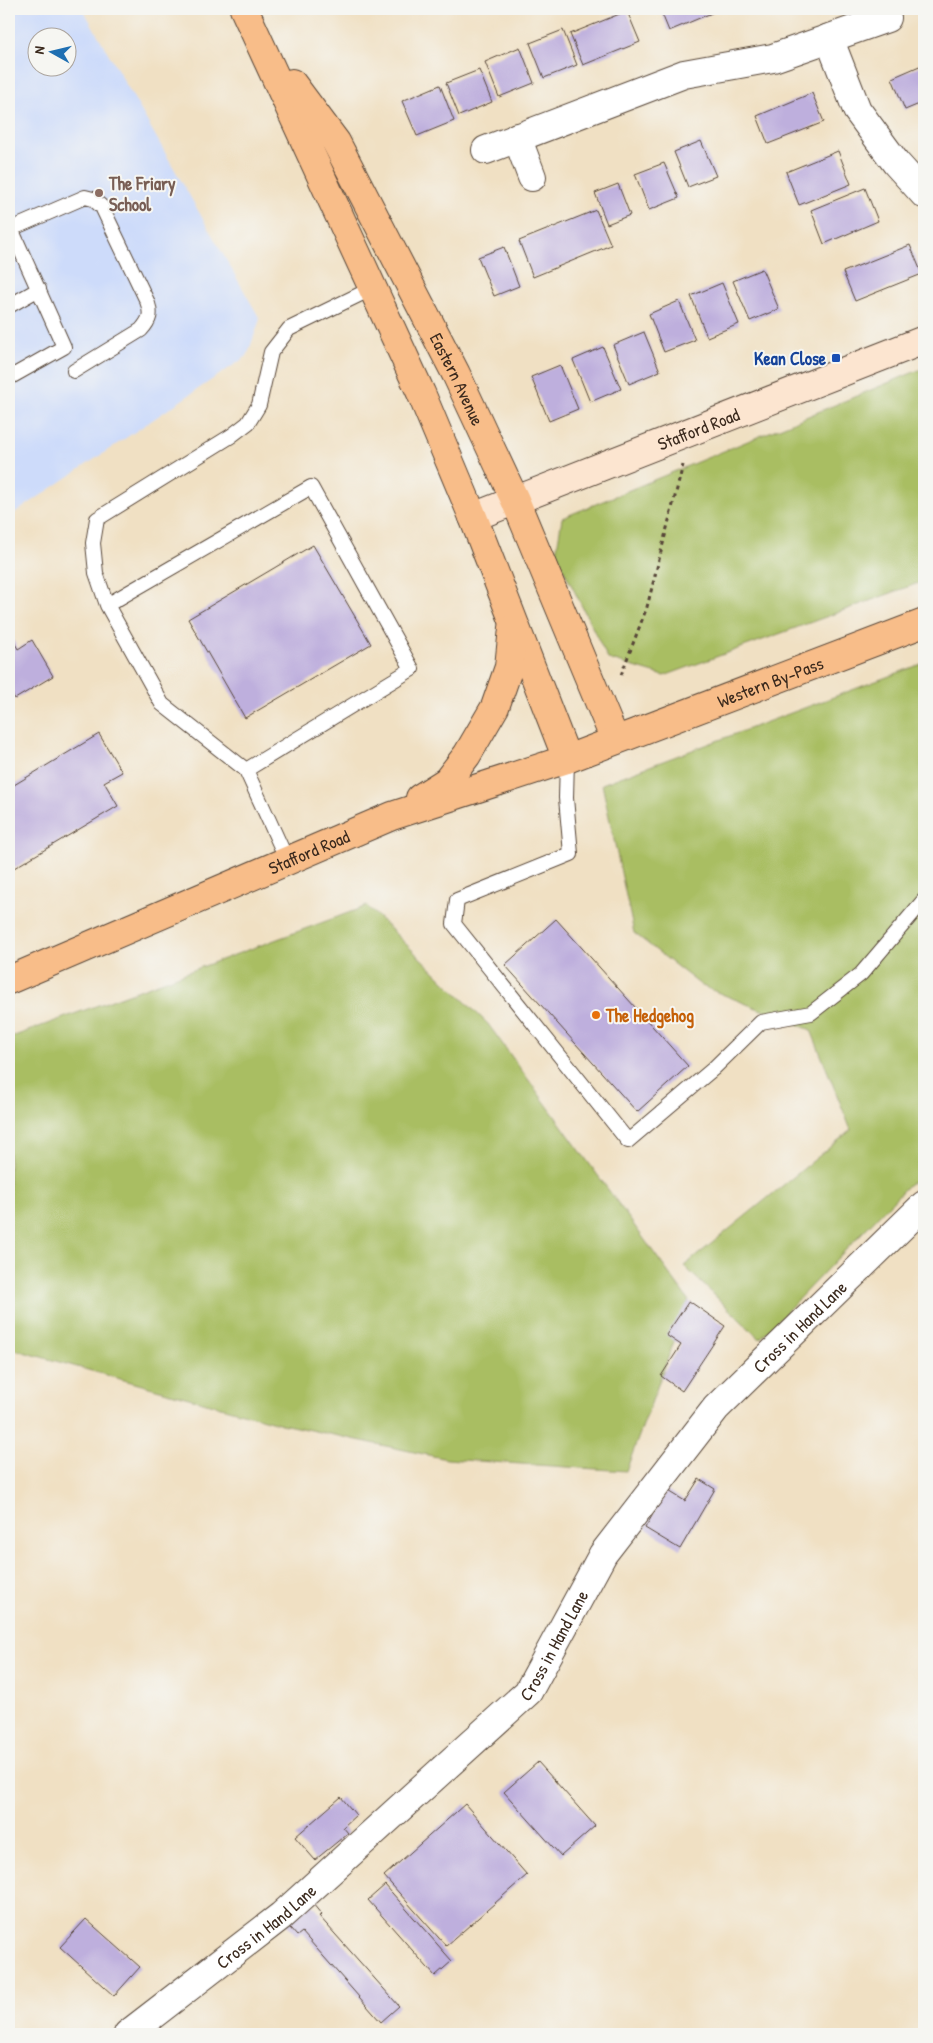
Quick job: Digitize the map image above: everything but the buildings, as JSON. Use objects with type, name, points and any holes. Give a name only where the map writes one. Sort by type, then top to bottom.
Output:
[{"type":"highway","name":"Eastern Avenue","points":[[244,9],[421,393],[473,517],[566,759]]},
{"type":"highway","name":"Eastern Avenue","points":[[259,39],[336,142],[456,374],[515,500],[615,740]]},
{"type":"highway","points":[[392,816],[447,781],[467,754],[495,707],[503,689],[513,645],[513,622]]},
{"type":"highway","name":"Western By-Pass","points":[[615,740],[924,623]]},
{"type":"highway","name":"Stafford Road","points":[[9,980],[392,816],[566,759],[615,740]]},
{"type":"street","points":[[486,150],[684,74],[773,58],[886,18]]},
{"type":"street","points":[[829,38],[857,110],[896,163],[924,194]]},
{"type":"street","points":[[517,137],[532,176]]},
{"type":"street","name":"Stafford Road","points":[[473,517],[924,340]]},
{"type":"street","name":"Cross in Hand Lane","points":[[128,2034],[281,1916],[528,1692],[603,1554],[716,1408],[924,1205]]},
{"type":"lane","points":[[9,378],[64,347],[10,227],[85,197],[93,199],[102,207],[151,311],[149,321],[141,330],[74,371]]},
{"type":"lane","points":[[287,860],[246,770],[162,704],[107,605],[96,573],[93,543],[97,519],[231,436],[248,423],[259,406],[270,352],[289,329],[373,288]]},
{"type":"lane","points":[[9,306],[39,289]]},
{"type":"lane","points":[[107,605],[311,487],[412,669],[246,770]]},
{"type":"lane","points":[[566,759],[566,798],[571,854],[457,900],[454,924],[628,1141],[713,1068],[761,1022],[811,1013],[861,974],[924,900]]},
{"type":"path","points":[[619,680],[647,607],[686,455],[696,430]]},
{"type":"shaded area","name":"The Friary School","points":[[9,9],[83,9],[260,319],[247,356],[9,517]]},
{"type":"green space","points":[[924,368],[924,581],[664,676],[608,659],[556,554],[562,518]]},
{"type":"green space","points":[[924,663],[924,1176],[909,1184],[760,1339],[684,1266],[851,1130],[811,1030],[702,986],[634,933],[602,784]]},
{"type":"green space","points":[[367,906],[488,1024],[689,1301],[626,1471],[447,1459],[282,1424],[9,1348],[9,1038]]},
{"type":"place","name":"The Friary School","points":[[99,193]]},
{"type":"place","name":"Kean Close","points":[[836,358]]},
{"type":"place","name":"The Hedgehog","points":[[596,1015]]}]
